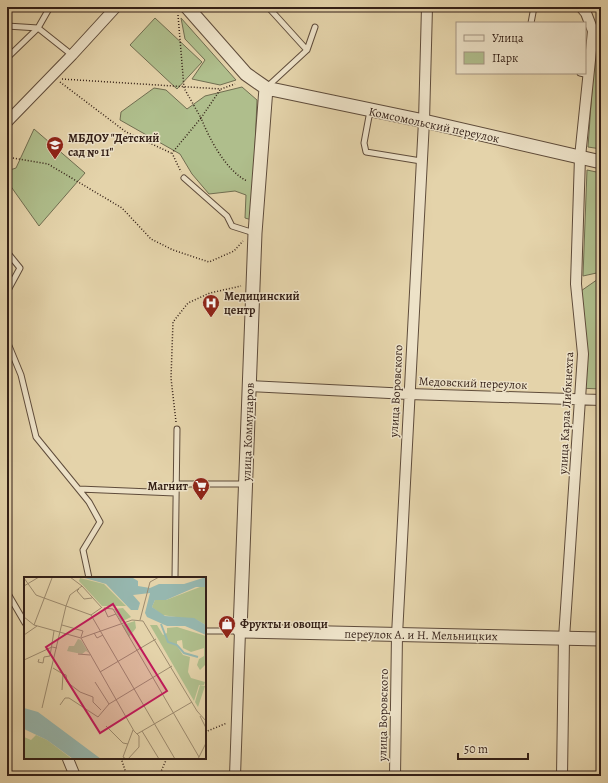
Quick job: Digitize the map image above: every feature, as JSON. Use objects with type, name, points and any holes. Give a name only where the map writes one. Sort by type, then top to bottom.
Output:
[{"type":"street","points":[[7,122],[26,108],[116,7]]},
{"type":"street","name":"улица Воровского","points":[[395,776],[397,635],[424,121],[427,7]]},
{"type":"street","name":"улица Карла Либкнехта","points":[[581,7],[586,13],[593,32],[586,69]]},
{"type":"street","points":[[182,10],[246,74],[266,88]]},
{"type":"street","name":"улица Карла Либкнехта","points":[[562,776],[564,638],[583,354],[576,284],[580,158],[585,74]]},
{"type":"street","name":"Комсомольский переулок","points":[[266,88],[370,111],[424,121],[601,162]]},
{"type":"street","name":"улица Коммунаров","points":[[235,776],[253,283],[253,232],[266,88]]},
{"type":"street","name":"Медовский переулок","points":[[249,386],[409,394],[598,400]]},
{"type":"street","name":"переулок А. и Н. Мельницких","points":[[240,631],[601,639]]},
{"type":"street","points":[[68,759],[75,776]]},
{"type":"lane","points":[[7,58],[38,28],[50,7]]},
{"type":"lane","points":[[268,7],[307,50]]},
{"type":"lane","points":[[531,22],[534,7]]},
{"type":"lane","points":[[7,26],[38,28],[72,55]]},
{"type":"lane","points":[[266,88],[307,50],[315,27]]},
{"type":"lane","points":[[370,111],[364,143],[366,152],[421,161]]},
{"type":"lane","points":[[184,178],[227,216],[232,226],[253,232]]},
{"type":"lane","points":[[7,252],[20,268],[7,292]]},
{"type":"lane","points":[[7,342],[21,375],[36,437],[89,502],[100,522],[83,550],[89,577]]},
{"type":"lane","points":[[175,577],[175,484],[177,429]]},
{"type":"lane","points":[[175,484],[246,484]]},
{"type":"lane","points":[[79,489],[175,493]]},
{"type":"lane","points":[[7,592],[24,621]]},
{"type":"lane","points":[[206,631],[240,631]]},
{"type":"path","points":[[182,10],[184,88],[201,118],[212,144],[227,163],[244,179],[258,185]]},
{"type":"path","points":[[184,178],[172,153],[126,132],[55,78],[184,88],[221,89],[235,84]]},
{"type":"path","points":[[172,153],[201,118],[221,89]]},
{"type":"path","points":[[7,157],[48,164],[122,208],[151,238],[173,250],[209,262],[234,251],[253,232]]},
{"type":"path","points":[[177,429],[171,378],[173,322],[188,303],[210,293],[253,283]]},
{"type":"path","points":[[598,400],[601,372]]},
{"type":"path","points":[[206,732],[237,719]]},
{"type":"path","points":[[121,759],[127,776]]},
{"type":"path","points":[[159,776],[167,759]]},
{"type":"green space","points":[[155,18],[202,62],[177,89],[130,45]]},
{"type":"green space","points":[[181,18],[236,80],[220,85],[192,79],[205,60],[185,39]]},
{"type":"green space","points":[[596,33],[601,35],[601,149],[588,147]]},
{"type":"green space","points":[[242,87],[257,100],[252,220],[245,218],[246,195],[235,191],[209,194],[192,174],[180,154],[120,120],[121,112],[154,88],[166,90],[187,109],[205,96]]},
{"type":"green space","points":[[34,129],[85,173],[39,226],[7,181],[7,171],[16,168]]},
{"type":"green space","points":[[587,170],[601,173],[601,272],[583,276]]},
{"type":"green space","points":[[601,277],[601,389],[578,388],[585,354],[578,293]]},
{"type":"place","name":"МБДОУ \"Детский сад № 11\"","points":[[55,160]]},
{"type":"place","name":"Медицинский центр","points":[[211,318]]},
{"type":"place","name":"Магнит","points":[[201,501]]},
{"type":"place","name":"Фрукты и овощи","points":[[227,639]]}]
